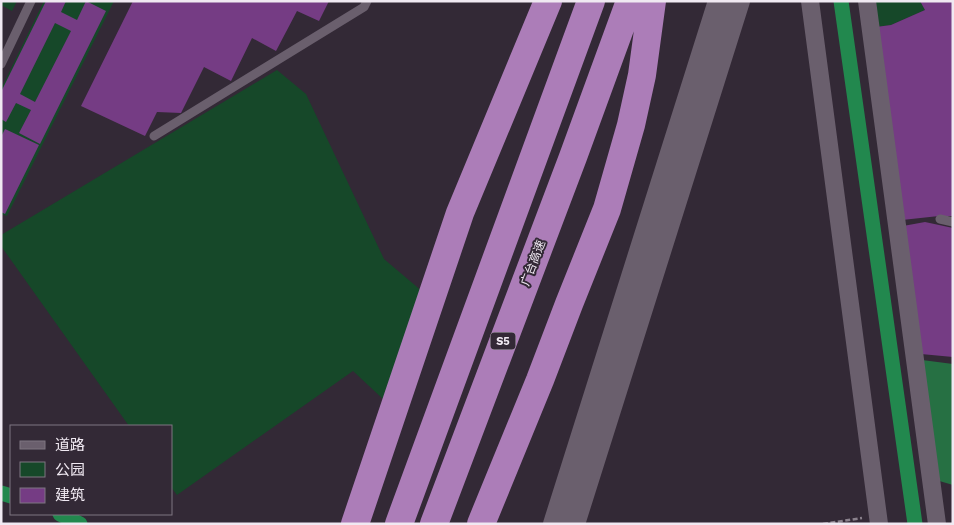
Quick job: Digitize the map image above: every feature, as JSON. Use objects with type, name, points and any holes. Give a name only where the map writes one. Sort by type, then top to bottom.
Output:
[{"type":"highway","points":[[355,524],[460,214],[548,1]]},
{"type":"highway","points":[[399,524],[591,1]]},
{"type":"highway","name":"广台高速","points":[[434,524],[573,158],[630,1]]},
{"type":"highway","points":[[481,524],[537,389],[607,209],[631,125],[642,75],[652,1]]},
{"type":"street","points":[[554,524],[719,1]]},
{"type":"street","points":[[574,524],[738,1]]},
{"type":"street","points":[[810,1],[879,520]]},
{"type":"street","points":[[867,1],[937,524]]},
{"type":"lane","points":[[1,64],[31,1]]},
{"type":"lane","points":[[154,136],[364,7],[367,1]]},
{"type":"lane","points":[[940,219],[953,222]]},
{"type":"path","points":[[823,524],[879,520]]},
{"type":"green space","points":[[1,1],[17,1],[12,11],[1,5]]},
{"type":"green space","points":[[44,1],[114,1],[7,216],[1,214],[1,89]]},
{"type":"green space","points":[[872,1],[920,1],[925,10],[891,25],[876,27]]},
{"type":"green space","points":[[277,70],[306,94],[384,259],[423,292],[384,400],[353,371],[177,495],[172,488],[172,425],[128,425],[1,246],[1,235]]},
{"type":"green space","points":[[922,360],[953,364],[953,485],[936,480]]},
{"type":"building","points":[[46,1],[66,1],[61,12],[77,20],[86,1],[106,11],[40,144],[19,133],[31,110],[16,103],[6,122],[1,119],[1,92]],"holes":[[[55,23],[71,31],[35,102],[20,94]]]},
{"type":"building","points":[[133,1],[329,1],[319,21],[297,11],[276,51],[252,38],[231,81],[204,67],[181,113],[157,112],[145,136],[81,106]]},
{"type":"building","points":[[920,1],[953,1],[953,216],[902,220],[876,27],[891,25],[925,10]]},
{"type":"building","points":[[5,129],[39,145],[5,214],[1,212],[1,137]]},
{"type":"building","points":[[925,222],[953,228],[953,357],[921,354],[903,226]]},
{"type":"waterway","points":[[841,1],[915,524]]},
{"type":"waterway","points":[[1,493],[10,496]]},
{"type":"waterway","points":[[62,515],[80,524]]}]
